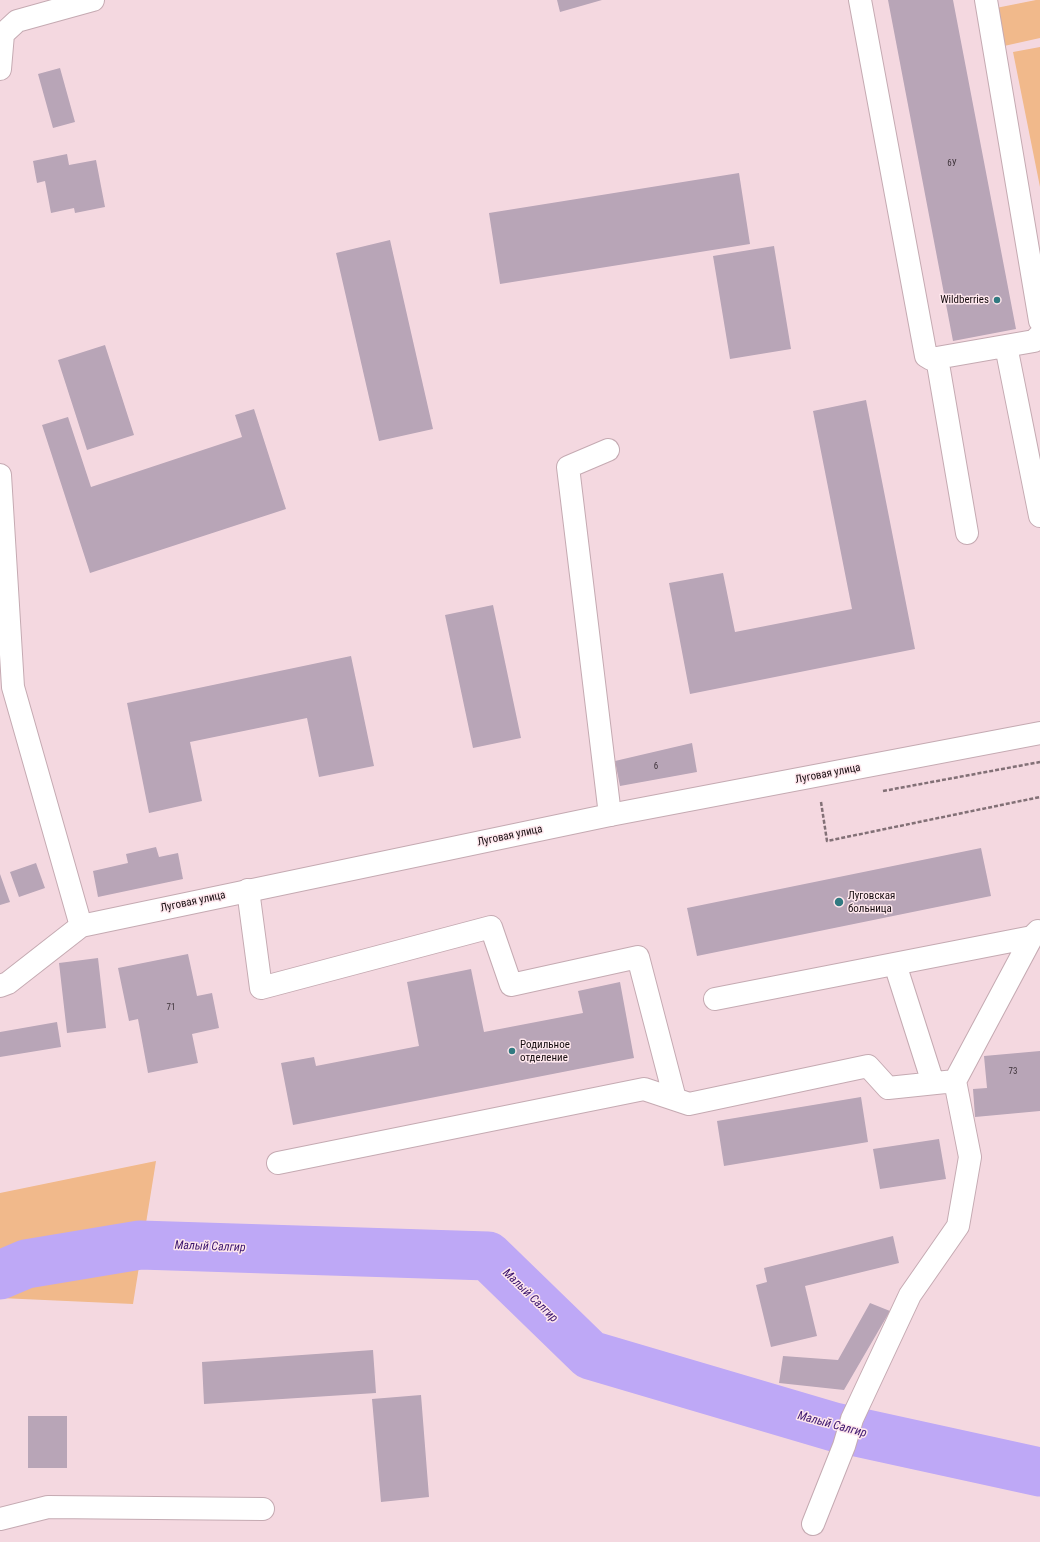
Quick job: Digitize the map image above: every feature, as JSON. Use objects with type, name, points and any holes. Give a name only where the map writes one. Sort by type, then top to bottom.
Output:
[{"type":"main road","points":[[0,69],[3,34],[17,21],[93,0]]},
{"type":"main road","points":[[860,0],[926,356],[931,359],[1034,341],[1040,335]]},
{"type":"main road","points":[[986,0],[1036,270],[1040,321]]},
{"type":"main road","points":[[1006,346],[1040,516]]},
{"type":"main road","points":[[937,358],[967,533]]},
{"type":"main road","points":[[608,450],[568,467],[610,815]]},
{"type":"main road","points":[[0,475],[13,687],[81,926]]},
{"type":"main road","name":"Луговая улица","points":[[0,986],[8,983],[81,926],[610,815],[1040,733]]},
{"type":"main road","points":[[248,890],[261,988],[491,927],[511,985],[638,957],[674,1099]]},
{"type":"main road","points":[[714,999],[895,964],[1036,933]]},
{"type":"main road","points":[[813,1524],[844,1446],[852,1419],[910,1295],[958,1226],[970,1157],[955,1081],[1036,933]]},
{"type":"main road","points":[[895,964],[933,1083]]},
{"type":"main road","points":[[278,1162],[644,1089],[690,1104],[868,1066],[888,1088],[955,1081]]},
{"type":"main road","points":[[0,1519],[48,1507],[263,1509]]},
{"type":"path","points":[[821,802],[827,841],[1040,797]]},
{"type":"shaded area","points":[[1040,0],[1040,38],[1004,46],[996,8]]},
{"type":"shaded area","points":[[1040,47],[1040,187],[1013,52]]},
{"type":"shaded area","points":[[156,1161],[133,1304],[0,1298],[0,1193]]},
{"type":"building","points":[[557,0],[602,0],[560,12]]},
{"type":"building","points":[[888,0],[953,0],[1016,329],[953,341]]},
{"type":"building","points":[[60,68],[75,122],[53,128],[38,74]]},
{"type":"building","points":[[67,154],[69,165],[96,160],[105,207],[75,213],[74,208],[51,213],[45,181],[37,183],[33,161]]},
{"type":"building","points":[[739,173],[750,244],[500,284],[489,213]]},
{"type":"building","points":[[390,240],[433,429],[379,441],[336,253]]},
{"type":"building","points":[[774,246],[791,349],[730,359],[713,256]]},
{"type":"building","points":[[105,345],[134,435],[87,450],[58,360]]},
{"type":"building","points":[[866,400],[915,649],[690,694],[669,583],[723,573],[735,632],[852,609],[813,411]]},
{"type":"building","points":[[254,409],[286,509],[90,573],[42,425],[68,417],[91,487],[242,437],[235,415]]},
{"type":"building","points":[[493,605],[521,738],[473,748],[445,615]]},
{"type":"building","points":[[351,656],[374,766],[319,777],[307,718],[190,742],[202,801],[149,813],[127,703]]},
{"type":"building","points":[[692,743],[697,772],[620,786],[615,761]]},
{"type":"building","points":[[156,847],[159,857],[178,853],[183,879],[98,897],[93,871],[128,863],[126,854]]},
{"type":"building","name":"Луговская больница","points":[[981,848],[991,896],[697,956],[687,908]]},
{"type":"building","points":[[36,863],[45,888],[19,897],[10,872]]},
{"type":"building","points":[[0,874],[10,902],[0,905]]},
{"type":"building","points":[[188,954],[197,996],[212,993],[219,1028],[192,1034],[198,1063],[148,1073],[138,1019],[129,1021],[118,968]]},
{"type":"building","points":[[98,958],[106,1028],[67,1033],[59,963]]},
{"type":"building","name":"Родильное отделение","points":[[471,969],[484,1032],[583,1013],[578,991],[620,982],[634,1058],[293,1125],[281,1063],[314,1057],[316,1066],[419,1046],[407,982]]},
{"type":"building","points":[[57,1022],[61,1047],[0,1057],[0,1032]]},
{"type":"building","points":[[1040,1051],[1040,1111],[975,1117],[973,1089],[987,1088],[984,1056]]},
{"type":"building","points":[[861,1097],[868,1142],[724,1166],[717,1121]]},
{"type":"building","points":[[939,1139],[946,1179],[880,1189],[873,1149]]},
{"type":"building","points":[[893,1236],[899,1263],[805,1286],[817,1336],[771,1347],[756,1285],[767,1282],[764,1268]]},
{"type":"building","points":[[870,1303],[890,1311],[844,1390],[779,1383],[783,1356],[838,1360]]},
{"type":"building","points":[[373,1350],[376,1393],[204,1404],[202,1362]]},
{"type":"building","points":[[421,1395],[429,1497],[381,1502],[372,1399]]},
{"type":"building","points":[[28,1416],[67,1416],[67,1468],[28,1468]]},
{"type":"waterway","name":"Малый Салгир","points":[[0,1275],[26,1264],[140,1245],[488,1256],[590,1355],[834,1427],[1040,1472]]},
{"type":"place","name":"Wildberries","points":[[997,300]]},
{"type":"place","name":"Луговская больница","points":[[839,902]]},
{"type":"place","name":"Родильное отделение","points":[[512,1051]]}]
